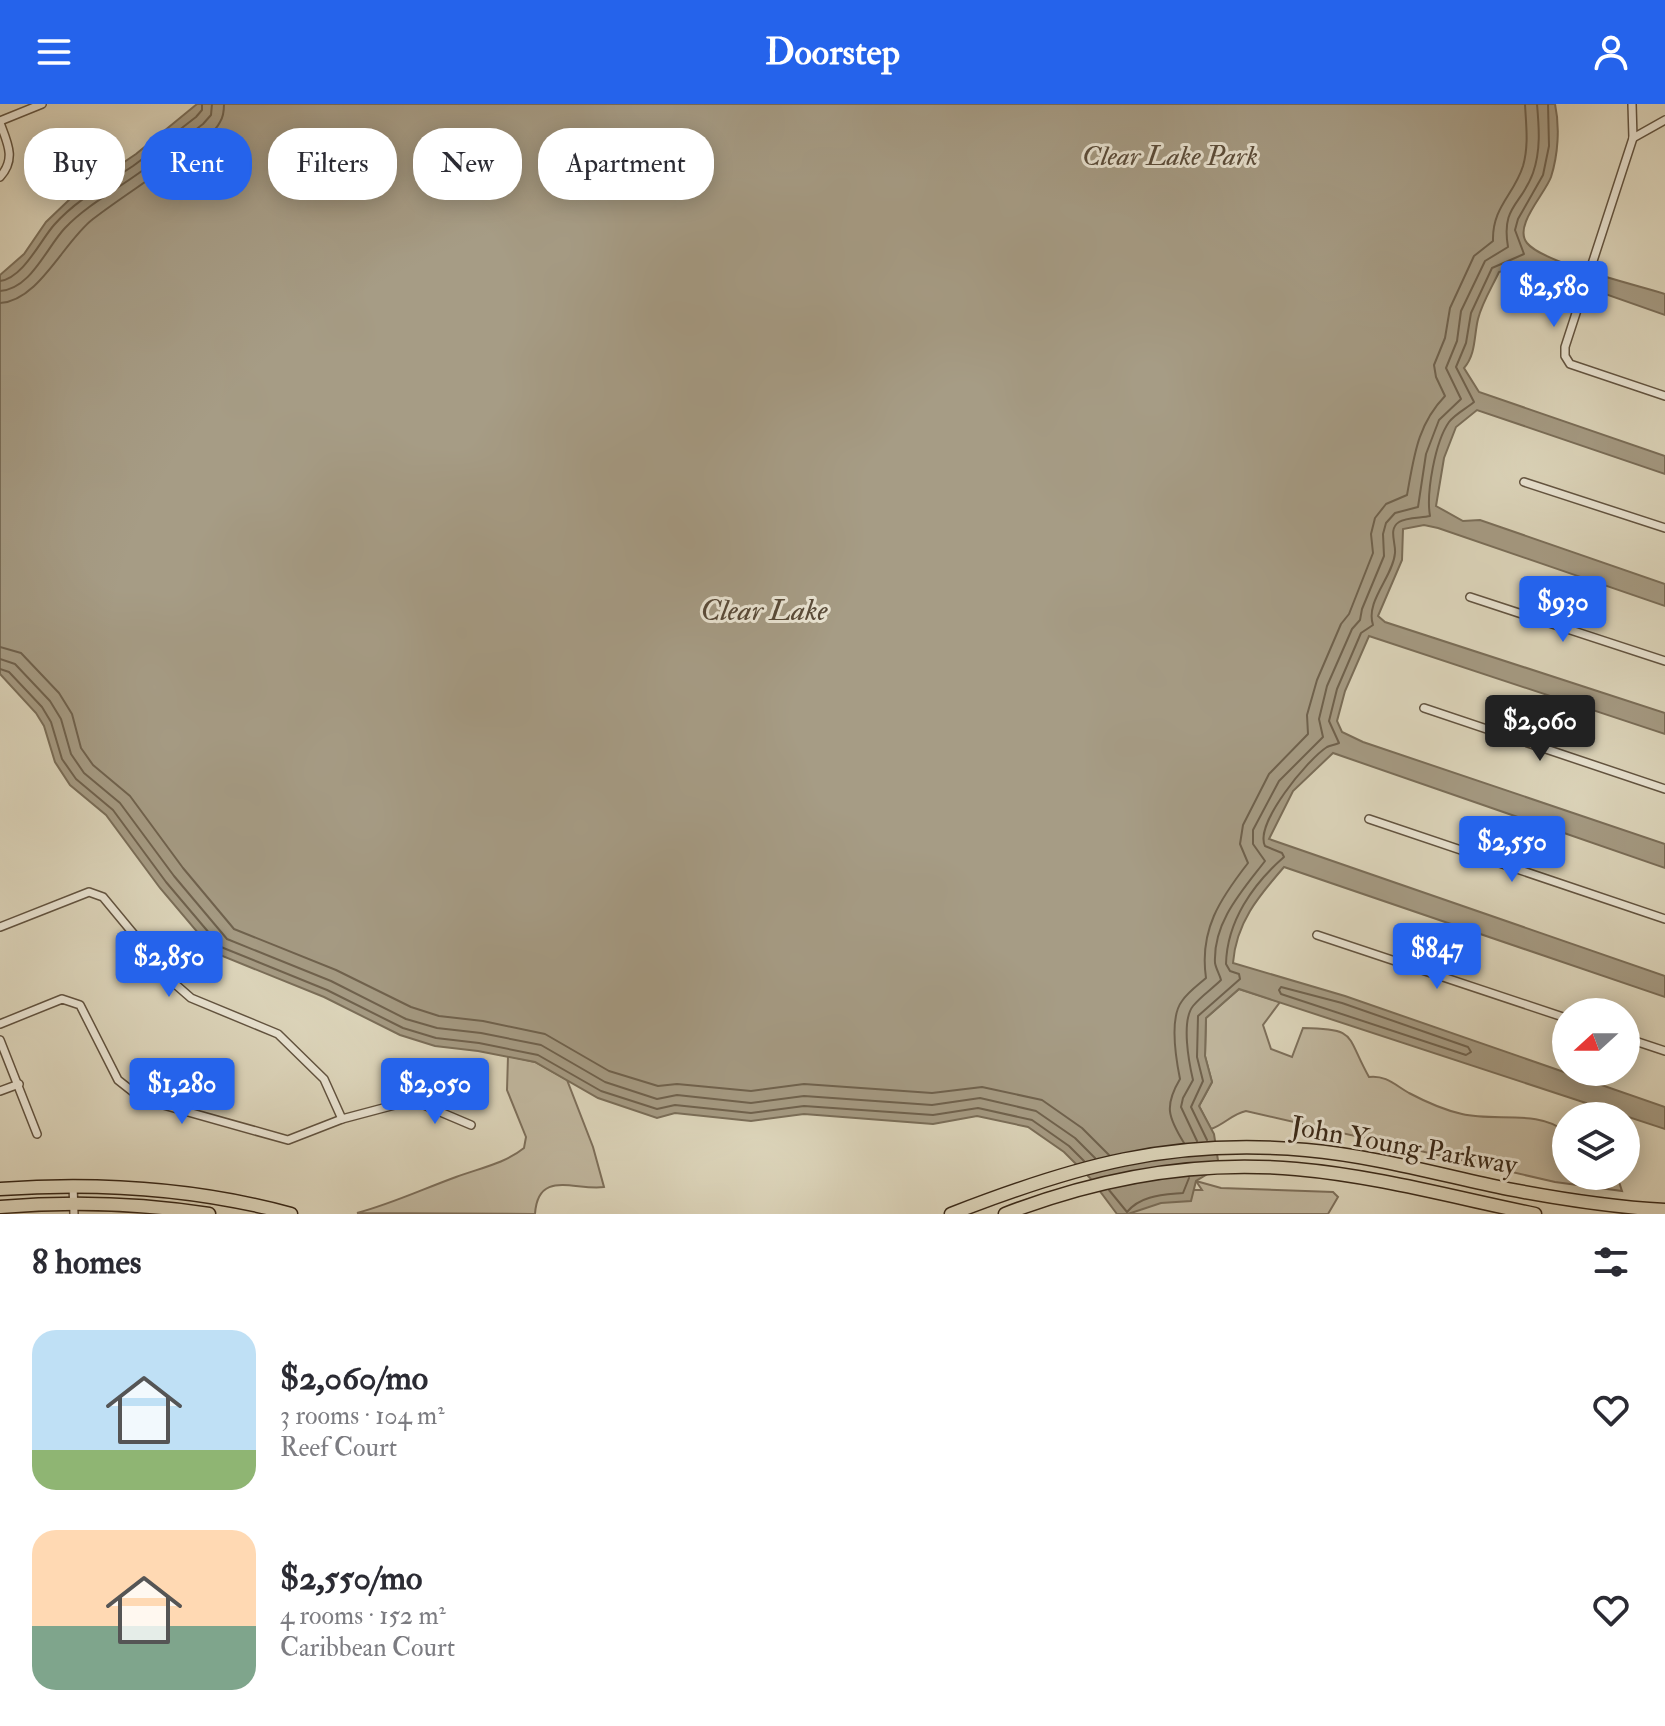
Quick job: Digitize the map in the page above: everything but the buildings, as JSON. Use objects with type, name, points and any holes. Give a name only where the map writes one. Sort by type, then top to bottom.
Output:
[{"type":"main road","name":"John Young Parkway","points":[[951,1214],[1042,1179],[1129,1157],[1236,1147],[1333,1153],[1577,1201],[1665,1210]]},
{"type":"main road","name":"John Young Parkway","points":[[1005,1214],[1048,1198],[1137,1176],[1236,1166],[1337,1173],[1535,1214]]},
{"type":"main road","points":[[0,1189],[126,1186],[189,1192],[291,1214]]},
{"type":"main road","points":[[0,1207],[74,1208],[129,1204],[209,1214]]},
{"type":"street","points":[[0,177],[11,160],[0,122],[42,104]]},
{"type":"street","points":[[1632,104],[1633,138],[1583,289],[1565,356],[1570,364],[1665,396]]},
{"type":"street","points":[[1633,138],[1665,120]]},
{"type":"street","points":[[1524,482],[1665,528]]},
{"type":"street","points":[[1470,597],[1665,661]]},
{"type":"street","points":[[1424,708],[1665,789]]},
{"type":"street","points":[[1369,819],[1665,919]]},
{"type":"street","points":[[0,927],[89,892],[103,897],[175,984],[191,998],[278,1034],[324,1079],[342,1119]]},
{"type":"street","points":[[1317,935],[1552,1013]]},
{"type":"street","points":[[0,1024],[62,999],[70,1000],[80,1005],[118,1080],[142,1099],[288,1140],[342,1119],[406,1102],[419,1103],[471,1125]]},
{"type":"street","points":[[0,1040],[37,1134]]},
{"type":"street","points":[[1640,1043],[1665,1051]]},
{"type":"street","points":[[0,1091],[19,1084]]},
{"type":"street","points":[[73,1185],[74,1208]]},
{"type":"shaded area","points":[[1239,989],[1280,1002],[1263,1025],[1271,1049],[1292,1057],[1303,1028],[1333,1030],[1348,1037],[1369,1077],[1385,1079],[1422,1100],[1475,1116],[1529,1118],[1552,1124],[1552,1181],[1246,1111],[1211,1129],[1199,1106],[1212,1082],[1205,1056],[1206,1018]]},
{"type":"shaded area","points":[[508,1056],[535,1062],[567,1080],[593,1147],[604,1187],[551,1187],[543,1191],[535,1214],[357,1213],[500,1162],[524,1148],[526,1137],[507,1090]]},
{"type":"shaded area","points":[[1196,1181],[1221,1188],[1333,1192],[1338,1197],[1328,1214],[1127,1214],[1188,1190],[1202,1190]]},
{"type":"water","name":"Clear Lake","points":[[197,104],[1555,104],[1558,131],[1555,160],[1548,184],[1527,219],[1524,236],[1527,243],[1536,251],[1570,266],[1665,294],[1665,315],[1523,265],[1499,272],[1480,313],[1473,351],[1464,368],[1479,392],[1665,456],[1665,474],[1477,410],[1456,427],[1444,458],[1436,506],[1463,521],[1480,520],[1665,584],[1665,606],[1424,525],[1403,529],[1402,560],[1378,616],[1385,622],[1665,713],[1665,734],[1369,636],[1345,691],[1337,721],[1342,732],[1363,742],[1665,844],[1665,868],[1333,753],[1293,791],[1269,839],[1665,976],[1665,997],[1284,867],[1257,900],[1244,923],[1233,963],[1345,996],[1552,1068],[1552,1086],[1604,1086],[1665,1107],[1665,1129],[1640,1121],[1640,1102],[1583,1102],[1239,989],[1206,1018],[1205,1056],[1212,1082],[1199,1106],[1214,1134],[1219,1167],[1196,1181],[1191,1201],[1161,1203],[1128,1214],[1117,1214],[1090,1178],[1064,1152],[1028,1127],[977,1116],[933,1124],[804,1114],[751,1121],[675,1113],[657,1118],[598,1098],[535,1062],[435,1046],[400,1035],[324,997],[215,953],[160,888],[106,815],[70,785],[55,762],[44,726],[36,713],[0,674],[0,275],[24,254],[46,222],[69,200],[125,200],[125,161],[141,150],[141,200],[252,200],[252,128],[168,128]]},
{"type":"park label","name":"Clear Lake Park","points":[[1170,156]]}]
